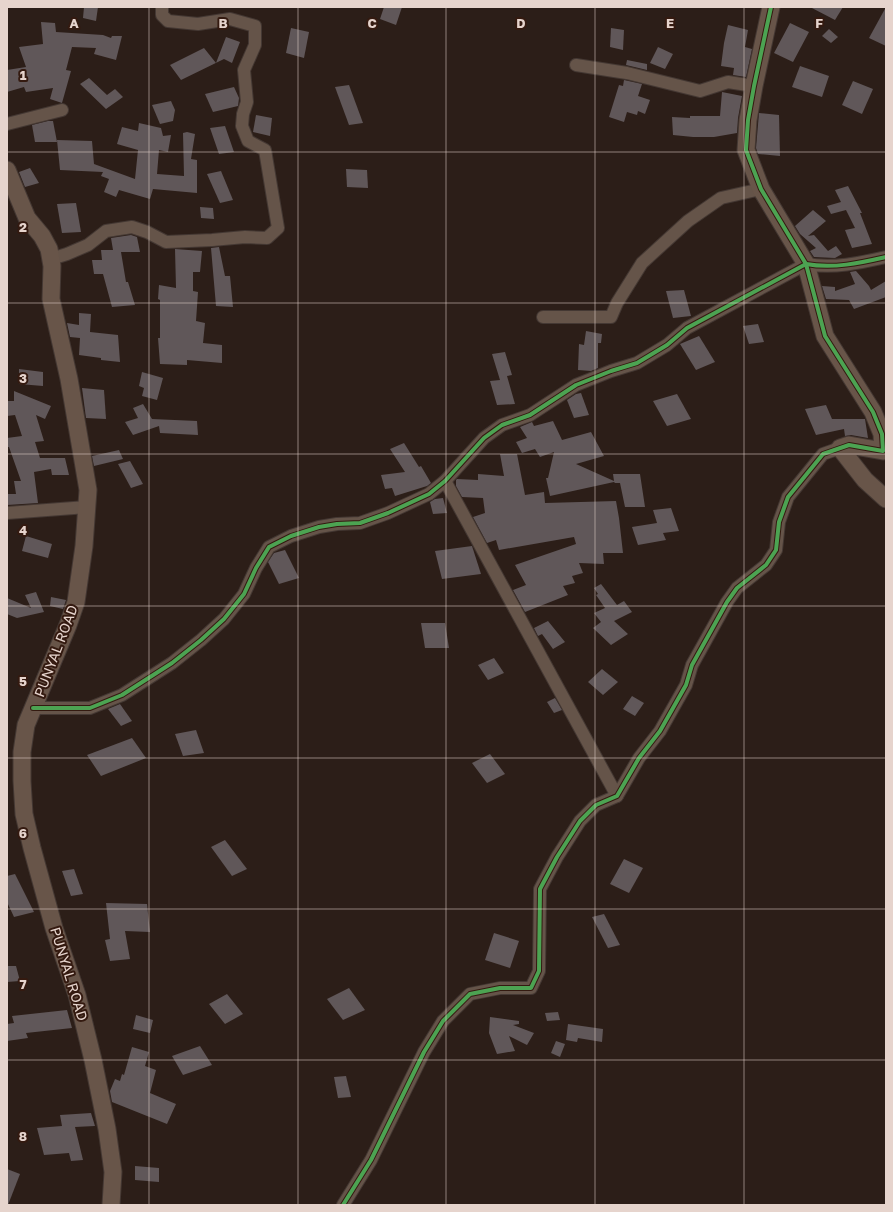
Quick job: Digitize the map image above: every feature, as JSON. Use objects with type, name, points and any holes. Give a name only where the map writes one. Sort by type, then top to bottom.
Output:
[{"type":"main road","points":[[771,7],[748,120],[746,150],[761,188],[777,217],[802,254],[825,336],[873,412],[882,434],[883,451],[849,445],[840,448],[865,480],[886,499]]},
{"type":"main road","name":"PUNYAL ROAD","points":[[7,170],[27,218],[42,236],[49,249],[52,266],[51,299],[71,387],[88,490],[84,546],[76,602],[68,625],[26,725],[22,752],[22,781],[24,814],[32,848],[54,928],[77,995],[108,1129],[113,1172],[110,1205]]},
{"type":"street","points":[[51,258],[67,254],[88,245],[106,231],[132,227],[147,232],[166,242],[205,241],[245,237],[267,238],[278,228],[265,150],[248,141],[242,126],[243,114],[247,102],[244,70],[255,45],[255,26],[230,19],[198,24],[168,21],[162,15],[162,7]]},
{"type":"street","points":[[576,65],[627,73],[700,91],[728,82],[754,86]]},
{"type":"street","points":[[7,124],[62,110]]},
{"type":"street","points":[[543,317],[611,317],[617,303],[642,263],[688,221],[721,198],[761,188]]},
{"type":"street","points":[[33,708],[90,708],[122,695],[172,662],[201,640],[224,619],[244,594],[256,568],[269,547],[292,536],[319,527],[337,524],[360,523],[388,513],[429,494],[445,482],[484,438],[502,425],[530,415],[576,385],[611,371],[637,363],[667,345],[687,328],[806,264],[820,267],[864,263],[886,257]]},
{"type":"street","points":[[343,1205],[372,1160],[424,1052],[443,1021],[470,994],[500,988],[531,988],[539,971],[540,889],[557,857],[580,821],[596,805],[617,796],[639,758],[660,731],[686,685],[692,665],[727,602],[737,588],[766,565],[776,550],[779,522],[788,497],[823,454],[840,448]]},
{"type":"street","points":[[445,482],[617,796]]},
{"type":"street","points":[[7,513],[87,507]]},
{"type":"building","points":[[84,7],[98,7],[96,21],[83,18]]},
{"type":"building","points":[[384,7],[402,7],[396,25],[380,19]]},
{"type":"building","points":[[810,7],[843,7],[835,20]]},
{"type":"building","points":[[886,7],[886,46],[869,38]]},
{"type":"building","points":[[41,22],[55,23],[56,32],[103,35],[111,38],[112,36],[122,36],[116,60],[94,54],[96,48],[72,47],[66,70],[71,71],[62,103],[50,99],[53,88],[26,92],[24,87],[7,92],[7,70],[26,67],[19,47],[43,44]]},
{"type":"building","points":[[790,23],[809,32],[793,62],[774,53]]},
{"type":"building","points":[[728,25],[748,30],[745,47],[752,49],[746,77],[733,75],[734,68],[721,66]]},
{"type":"building","points":[[291,28],[309,32],[304,58],[286,53]]},
{"type":"building","points":[[611,28],[624,30],[623,50],[610,47]]},
{"type":"building","points":[[829,29],[838,37],[831,43],[822,36]]},
{"type":"building","points":[[226,37],[240,42],[232,63],[224,59],[216,63]]},
{"type":"building","points":[[658,47],[673,54],[665,69],[650,63]]},
{"type":"building","points":[[204,48],[216,63],[181,80],[170,65]]},
{"type":"building","points":[[627,60],[647,64],[647,70],[626,65]]},
{"type":"building","points":[[800,66],[829,76],[822,97],[792,87]]},
{"type":"building","points":[[89,78],[107,95],[115,89],[123,97],[106,109],[80,84]]},
{"type":"building","points":[[624,80],[642,84],[638,96],[650,100],[645,114],[638,111],[637,115],[627,112],[624,122],[609,117],[619,85],[623,86]]},
{"type":"building","points":[[853,81],[873,89],[862,114],[842,105]]},
{"type":"building","points":[[349,85],[363,123],[349,125],[335,87]]},
{"type":"building","points":[[234,87],[239,98],[238,106],[213,112],[205,94]]},
{"type":"building","points":[[722,92],[742,96],[737,133],[714,137],[673,135],[672,117],[690,118],[690,116],[720,116]]},
{"type":"building","points":[[171,101],[175,110],[173,121],[160,124],[152,105]]},
{"type":"building","points":[[759,113],[779,115],[780,156],[758,154],[756,148]]},
{"type":"building","points":[[256,115],[272,118],[270,136],[253,132]]},
{"type":"building","points":[[53,121],[57,142],[35,142],[32,125]]},
{"type":"building","points":[[139,123],[161,128],[163,136],[171,135],[168,152],[159,150],[157,174],[184,176],[183,133],[187,132],[195,134],[191,159],[197,160],[197,193],[153,189],[150,199],[119,190],[116,197],[104,192],[109,179],[101,176],[103,172],[60,170],[57,140],[92,141],[94,164],[135,179],[138,150],[117,144],[122,127],[138,131]]},
{"type":"building","points":[[225,126],[234,152],[219,154],[210,128]]},
{"type":"building","points":[[30,168],[39,183],[25,187],[19,172]]},
{"type":"building","points":[[346,169],[367,170],[368,188],[347,187]]},
{"type":"building","points":[[221,171],[233,200],[220,203],[207,174]]},
{"type":"building","points":[[848,186],[862,213],[860,213],[872,244],[852,248],[845,230],[855,228],[846,210],[831,214],[827,206],[841,202],[835,190]]},
{"type":"building","points":[[76,203],[81,232],[62,233],[57,204]]},
{"type":"building","points":[[200,207],[213,208],[214,219],[201,218]]},
{"type":"building","points":[[813,210],[826,221],[808,236],[814,235],[828,251],[836,246],[842,254],[835,258],[814,257],[810,251],[816,248],[800,234],[795,226]]},
{"type":"building","points":[[131,235],[137,237],[140,252],[121,252],[126,282],[128,282],[135,305],[112,307],[103,274],[94,274],[92,260],[102,260],[101,250],[113,250],[111,238]]},
{"type":"building","points":[[219,247],[225,276],[230,276],[233,307],[216,306],[211,248]]},
{"type":"building","points":[[175,249],[202,251],[200,272],[193,272],[193,291],[198,292],[196,321],[205,323],[203,343],[222,345],[222,363],[187,360],[187,365],[160,364],[158,338],[160,338],[160,300],[158,299],[159,285],[176,288]]},
{"type":"building","points":[[856,271],[871,290],[886,281],[886,297],[854,309],[849,300],[826,299],[822,286],[835,287],[835,291],[855,284],[850,272]]},
{"type":"building","points":[[684,290],[691,316],[673,318],[666,291]]},
{"type":"building","points":[[79,313],[91,314],[90,332],[118,335],[120,362],[101,360],[101,358],[79,355],[80,338],[70,337],[67,323],[79,325]]},
{"type":"building","points":[[758,324],[764,342],[749,344],[743,326]]},
{"type":"building","points":[[586,331],[602,334],[601,343],[598,343],[598,368],[591,371],[578,370],[579,344],[584,345]]},
{"type":"building","points":[[699,336],[715,362],[696,370],[680,344]]},
{"type":"building","points":[[505,352],[512,375],[507,376],[515,404],[497,405],[490,381],[500,380],[492,354]]},
{"type":"building","points":[[19,369],[43,372],[43,386],[19,384]]},
{"type":"building","points":[[142,372],[163,378],[157,400],[142,396],[144,388],[139,386]]},
{"type":"building","points":[[82,388],[104,390],[106,419],[86,418]]},
{"type":"building","points":[[14,391],[51,406],[45,419],[36,415],[44,441],[35,442],[40,458],[65,458],[69,475],[52,475],[51,469],[34,472],[38,503],[7,505],[7,494],[16,494],[14,481],[21,481],[9,447],[7,447],[7,438],[22,436],[15,415],[7,416],[7,401],[14,401]]},
{"type":"building","points":[[581,393],[589,415],[574,418],[567,400],[576,394]]},
{"type":"building","points":[[677,394],[691,419],[667,426],[653,401]]},
{"type":"building","points":[[143,404],[152,419],[197,421],[198,435],[160,433],[159,426],[133,435],[125,422],[138,418],[133,408]]},
{"type":"building","points":[[826,405],[832,419],[865,419],[868,438],[851,435],[845,436],[844,429],[816,435],[805,409]]},
{"type":"building","points":[[553,421],[562,440],[591,432],[604,456],[576,464],[614,481],[613,474],[640,474],[645,507],[625,507],[620,483],[614,482],[550,496],[546,478],[548,478],[554,452],[540,457],[535,449],[522,453],[516,442],[527,438],[520,427],[532,422],[534,426]]},
{"type":"building","points":[[404,443],[419,467],[421,466],[431,483],[427,486],[395,496],[392,488],[385,489],[381,475],[405,472],[390,449]]},
{"type":"building","points":[[119,450],[123,459],[94,466],[92,456]]},
{"type":"building","points":[[500,454],[517,454],[525,495],[544,492],[545,503],[616,501],[619,518],[623,553],[603,553],[604,564],[579,563],[583,573],[572,576],[575,583],[563,586],[568,595],[525,612],[513,590],[526,585],[515,565],[576,544],[574,537],[499,550],[496,540],[487,543],[473,517],[485,513],[483,498],[462,497],[456,486],[456,480],[478,480],[478,474],[504,476]]},
{"type":"building","points":[[130,461],[143,484],[131,488],[118,464]]},
{"type":"building","points":[[443,498],[447,513],[433,514],[430,502],[435,499]]},
{"type":"building","points":[[671,508],[679,531],[663,533],[666,540],[638,545],[632,527],[657,523],[653,510]]},
{"type":"building","points":[[26,536],[52,544],[48,558],[22,551]]},
{"type":"building","points":[[472,546],[481,574],[442,579],[435,551]]},
{"type":"building","points":[[285,550],[299,578],[279,584],[268,562],[274,553]]},
{"type":"building","points":[[601,584],[617,605],[624,601],[632,612],[614,621],[628,634],[611,645],[593,628],[601,622],[594,613],[605,608],[596,595],[598,594],[594,588]]},
{"type":"building","points":[[36,592],[44,612],[17,618],[7,614],[7,598],[31,608],[25,595]]},
{"type":"building","points":[[51,597],[66,600],[63,609],[50,606]]},
{"type":"building","points":[[548,621],[565,642],[553,649],[542,634],[538,636],[534,628]]},
{"type":"building","points":[[421,623],[445,623],[449,648],[425,648]]},
{"type":"building","points":[[494,658],[504,673],[488,680],[478,665]]},
{"type":"building","points":[[602,669],[618,682],[603,695],[588,682]]},
{"type":"building","points":[[632,696],[644,703],[635,716],[623,709]]},
{"type":"building","points":[[555,698],[562,710],[554,713],[547,702]]},
{"type":"building","points":[[120,704],[132,721],[121,726],[108,709]]},
{"type":"building","points":[[196,730],[204,753],[183,756],[175,734]]},
{"type":"building","points":[[132,738],[146,758],[101,776],[87,755]]},
{"type":"building","points":[[490,754],[505,774],[487,783],[472,763]]},
{"type":"building","points":[[225,840],[247,869],[232,876],[211,847]]},
{"type":"building","points":[[624,859],[643,868],[629,893],[610,884]]},
{"type":"building","points":[[74,869],[83,894],[71,896],[62,871]]},
{"type":"building","points":[[15,874],[34,912],[14,917],[7,902],[7,876]]},
{"type":"building","points":[[106,903],[147,904],[150,932],[125,931],[130,959],[110,961],[105,940],[110,939]]},
{"type":"building","points":[[604,914],[620,945],[608,948],[592,917]]},
{"type":"building","points":[[494,933],[519,941],[510,968],[485,960]]},
{"type":"building","points":[[7,966],[16,966],[20,981],[7,982]]},
{"type":"building","points":[[349,988],[365,1010],[343,1020],[327,999]]},
{"type":"building","points":[[227,994],[243,1014],[225,1024],[209,1004]]},
{"type":"building","points":[[67,1010],[72,1028],[26,1033],[28,1038],[7,1041],[7,1024],[14,1023],[12,1016]]},
{"type":"building","points":[[558,1012],[560,1020],[547,1021],[545,1013]]},
{"type":"building","points":[[136,1015],[153,1020],[150,1033],[133,1029]]},
{"type":"building","points":[[490,1017],[519,1021],[519,1024],[513,1025],[534,1033],[527,1045],[509,1036],[515,1051],[497,1054],[489,1033]]},
{"type":"building","points":[[568,1024],[603,1029],[602,1042],[578,1038],[577,1042],[566,1040]]},
{"type":"building","points":[[556,1041],[565,1044],[560,1057],[551,1053]]},
{"type":"building","points":[[200,1046],[212,1065],[183,1075],[172,1056]]},
{"type":"building","points":[[132,1047],[149,1052],[145,1066],[156,1070],[150,1093],[176,1104],[167,1124],[112,1102],[110,1091],[115,1079],[120,1081],[122,1074],[124,1075]]},
{"type":"building","points":[[346,1076],[351,1097],[338,1098],[334,1077]]},
{"type":"building","points":[[91,1113],[95,1126],[75,1127],[83,1160],[71,1161],[69,1153],[44,1155],[37,1128],[62,1126],[60,1115]]},
{"type":"building","points":[[135,1166],[159,1168],[159,1182],[135,1180]]},
{"type":"building","points":[[7,1169],[20,1174],[8,1205],[7,1205]]},
{"type":"cycle path","points":[[343,1205],[371,1160],[424,1052],[443,1021],[470,994],[500,988],[531,988],[539,971],[540,889],[557,857],[580,821],[596,805],[617,796],[639,758],[660,731],[686,685],[692,665],[727,602],[737,588],[766,565],[776,550],[779,522],[788,497],[823,454],[849,445],[883,451],[882,434],[873,412],[825,336],[806,264],[761,189],[746,150],[748,120],[771,7]]},
{"type":"cycle path","points":[[33,708],[90,708],[122,695],[172,663],[224,619],[244,594],[256,568],[269,547],[291,536],[319,527],[337,524],[360,523],[388,513],[429,494],[445,481],[484,438],[502,425],[530,415],[576,385],[611,371],[637,363],[667,345],[687,328],[806,264],[836,266],[886,257]]}]
